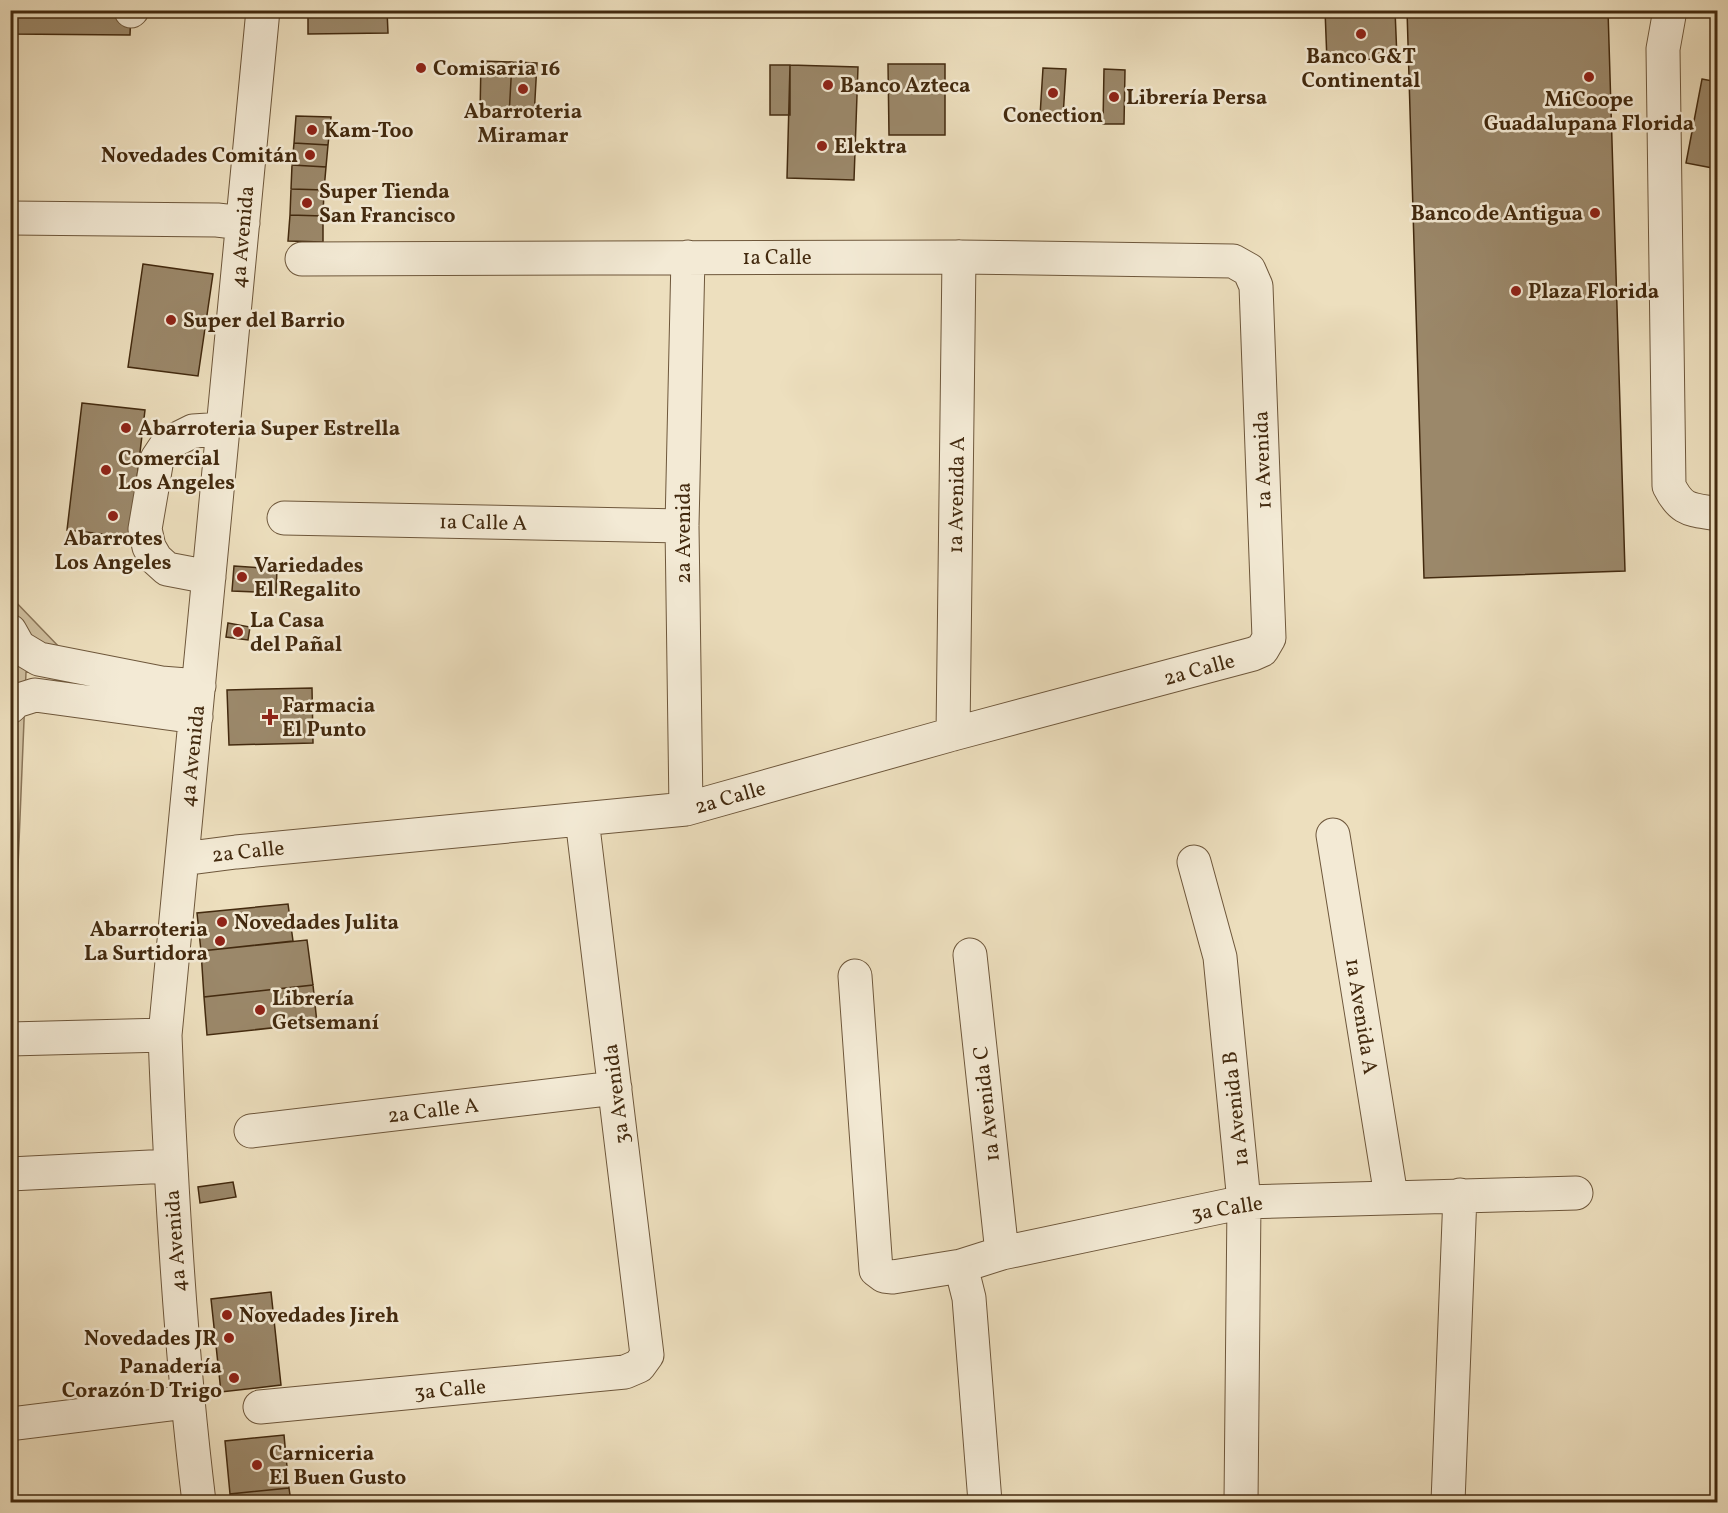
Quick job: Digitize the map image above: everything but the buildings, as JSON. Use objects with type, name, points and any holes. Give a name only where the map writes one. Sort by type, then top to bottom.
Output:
[{"type":"street","name":"4a Avenida","points":[[199,1503],[187,1402],[170,1166],[165,1035],[264,10]]},
{"type":"street","points":[[1670,10],[1663,49],[1669,486],[1676,500],[1686,508],[1718,514]]},
{"type":"street","points":[[10,218],[217,220],[243,223]]},
{"type":"street","name":"2a Avenida","points":[[686,809],[682,526],[688,257]]},
{"type":"street","name":"1a Calle","points":[[302,259],[958,257],[1233,261],[1249,270]]},
{"type":"street","name":"1a Avenida A","points":[[953,734],[958,257]]},
{"type":"street","name":"1a Avenida","points":[[1249,270],[1256,286],[1269,638],[1262,650]]},
{"type":"street","points":[[209,577],[167,570],[156,559],[149,547],[145,529],[157,459],[167,444],[193,431],[224,429]]},
{"type":"street","name":"1a Calle A","points":[[284,518],[682,526]]},
{"type":"street","points":[[10,631],[20,647],[39,659],[160,683],[197,702]]},
{"type":"street","name":"2a Calle","points":[[182,859],[686,809],[953,734],[1241,658],[1262,650]]},
{"type":"street","points":[[10,707],[16,701],[35,694],[197,702]]},
{"type":"street","name":"3a Avenida","points":[[582,819],[647,1355],[639,1366]]},
{"type":"street","name":"1a Avenida A","points":[[1334,835],[1391,1196]]},
{"type":"street","name":"1a Avenida B","points":[[1194,862],[1220,957],[1244,1202],[1241,1503]]},
{"type":"street","name":"1a Avenida C","points":[[970,955],[1002,1253]]},
{"type":"street","name":"3a Calle","points":[[855,976],[876,1270],[884,1276],[894,1277],[962,1266],[1002,1253],[1244,1202],[1391,1196],[1576,1193]]},
{"type":"street","points":[[10,1039],[165,1035]]},
{"type":"street","name":"2a Calle A","points":[[251,1131],[615,1088]]},
{"type":"street","points":[[10,1174],[170,1166]]},
{"type":"street","points":[[1448,1503],[1460,1195]]},
{"type":"street","points":[[962,1266],[969,1298],[985,1503]]},
{"type":"street","name":"3a Calle","points":[[260,1407],[625,1372],[639,1366]]},
{"type":"street","points":[[10,1424],[187,1402]]},
{"type":"shaded area","points":[[11,597],[86,675],[26,672],[11,1037]]},
{"type":"place","name":"Banco G&T Continental","points":[[1361,34]]},
{"type":"place","name":"Comisaria 16","points":[[421,68]]},
{"type":"place","name":"MiCoope Guadalupana Florida","points":[[1589,77]]},
{"type":"place","name":"Banco Azteca","points":[[828,85]]},
{"type":"place","name":"Abarroteria Miramar","points":[[523,89]]},
{"type":"place","name":"Conection","points":[[1053,93]]},
{"type":"place","name":"Librería Persa","points":[[1114,97]]},
{"type":"place","name":"Kam-Too","points":[[312,130]]},
{"type":"place","name":"Elektra","points":[[822,146]]},
{"type":"place","name":"Novedades Comitán","points":[[310,155]]},
{"type":"place","name":"Super Tienda San Francisco","points":[[307,203]]},
{"type":"place","name":"Banco de Antigua","points":[[1595,213]]},
{"type":"place","name":"Plaza Florida","points":[[1516,291]]},
{"type":"place","name":"Super del Barrio","points":[[171,320]]},
{"type":"place","name":"Abarroteria Super Estrella","points":[[126,428]]},
{"type":"place","name":"Comercial Los Angeles","points":[[106,470]]},
{"type":"place","name":"Abarrotes Los Angeles","points":[[113,516]]},
{"type":"place","name":"Variedades El Regalito","points":[[242,577]]},
{"type":"place","name":"La Casa del Pañal","points":[[238,632]]},
{"type":"place","name":"Farmacia El Punto","points":[[270,717]]},
{"type":"place","name":"Novedades Julita","points":[[222,922]]},
{"type":"place","name":"Abarroteria La Surtidora","points":[[220,941]]},
{"type":"place","name":"Librería Getsemaní","points":[[260,1010]]},
{"type":"place","name":"Novedades Jireh","points":[[227,1315]]},
{"type":"place","name":"Novedades JR","points":[[229,1338]]},
{"type":"place","name":"Panadería Corazón D Trigo","points":[[234,1378]]},
{"type":"place","name":"Carniceria El Buen Gusto","points":[[257,1465]]}]
